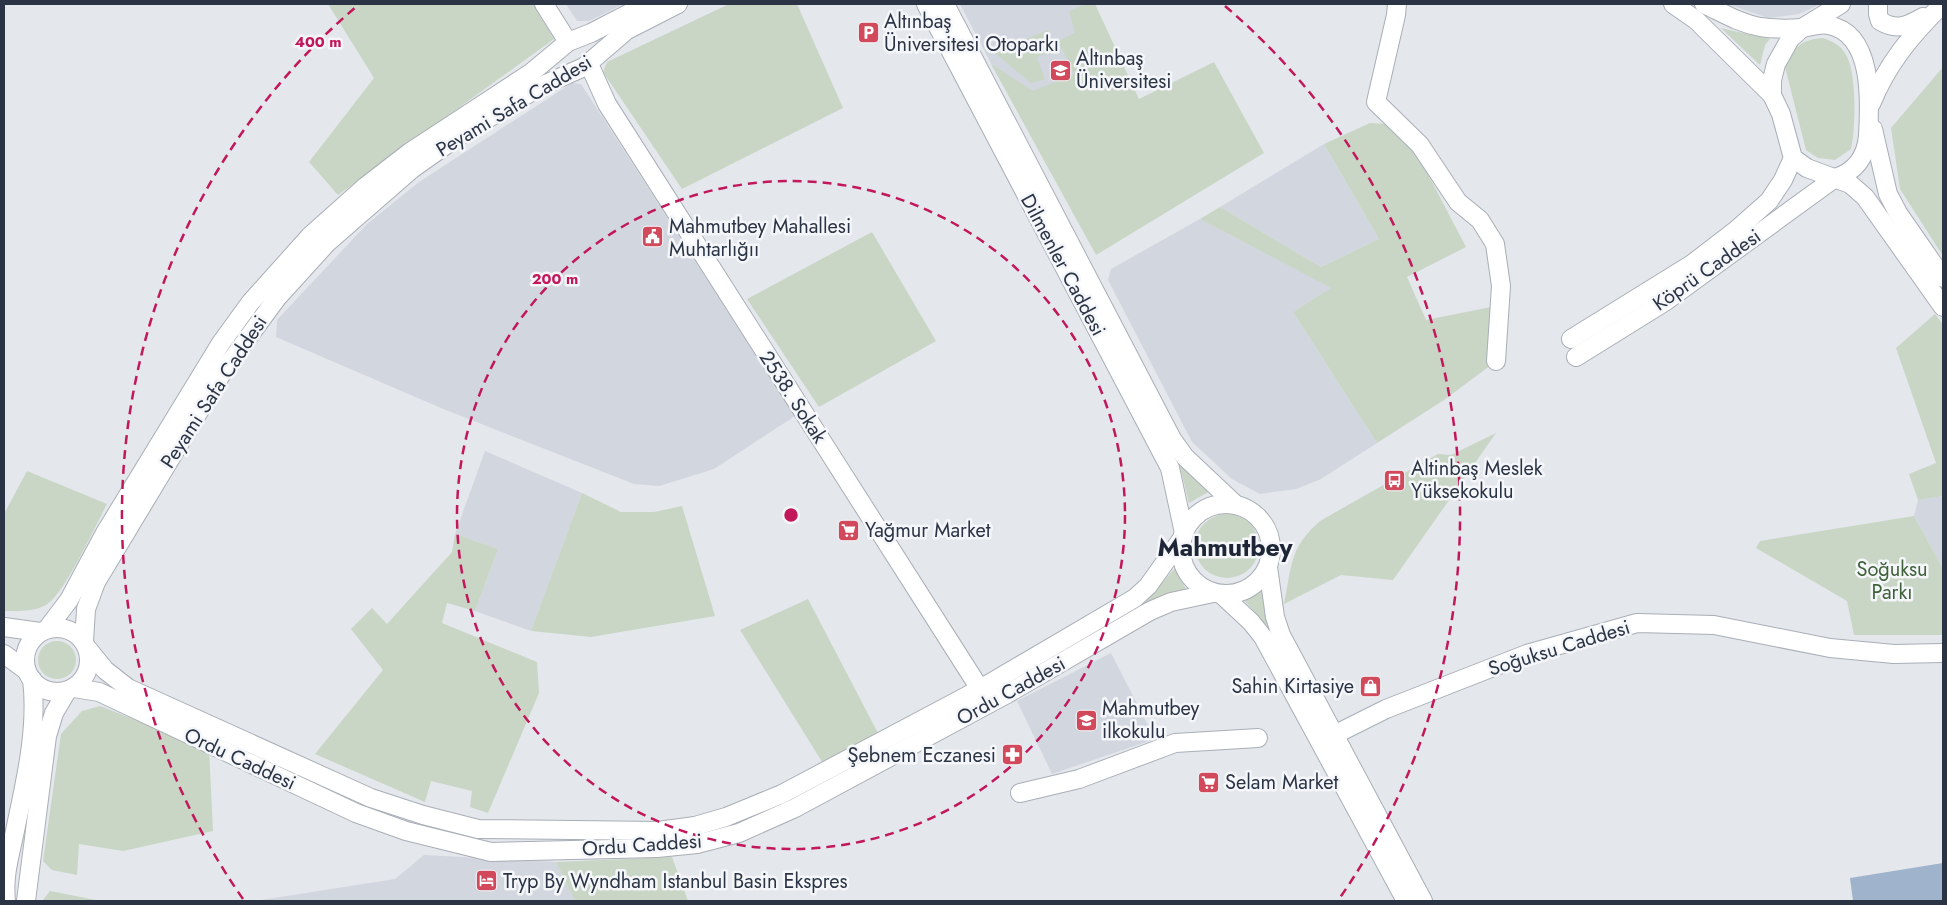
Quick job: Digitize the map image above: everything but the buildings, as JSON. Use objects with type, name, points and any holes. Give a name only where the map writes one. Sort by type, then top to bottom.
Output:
[{"type":"main road","points":[[544,4],[567,44],[562,64],[586,65],[587,44],[567,44]]},
{"type":"main road","name":"Peyami Safa Caddesi","points":[[44,631],[68,600],[105,533],[228,332],[278,269],[310,236],[366,186],[410,152],[532,72],[567,44],[647,4]]},
{"type":"main road","name":"Peyami Safa Caddesi","points":[[86,645],[86,609],[96,582],[245,338],[277,298],[327,243],[412,169],[521,98],[586,65],[636,24],[678,4]]},
{"type":"main road","name":"Dilmenler Caddesi","points":[[926,4],[1170,468],[1183,535]]},
{"type":"main road","name":"Dilmenler Caddesi","points":[[945,4],[1172,439],[1186,457],[1236,505]]},
{"type":"main road","points":[[1397,4],[1376,102],[1420,145],[1458,202],[1480,220],[1495,244],[1501,286],[1496,361]]},
{"type":"main road","points":[[1673,4],[1709,32],[1772,95],[1781,114],[1793,158],[1807,168],[1850,184],[1865,197],[1943,307]]},
{"type":"main road","points":[[1704,4],[1737,21],[1761,27],[1785,29],[1827,25],[1848,35],[1859,48],[1865,65],[1870,108],[1888,194],[1898,213],[1943,278]]},
{"type":"main road","points":[[1772,95],[1772,80],[1782,51],[1802,28],[1841,4]]},
{"type":"main road","points":[[1878,4],[1880,21],[1894,28],[1903,28],[1943,5]]},
{"type":"main road","points":[[1835,178],[1853,169],[1867,148],[1870,108],[1879,83],[1891,63],[1908,40],[1943,5]]},
{"type":"main road","name":"2538. Sokak","points":[[586,65],[607,104],[980,689]]},
{"type":"main road","name":"Köprü Caddesi","points":[[1571,339],[1692,264],[1736,231],[1769,201],[1783,180],[1793,158]]},
{"type":"main road","name":"Köprü Caddesi","points":[[1576,358],[1666,301],[1835,178]]},
{"type":"main road","points":[[228,332],[245,338]]},
{"type":"main road","points":[[1217,594],[1238,594],[1247,590],[1263,576],[1268,567],[1272,547],[1266,528],[1253,513],[1236,505],[1212,506],[1192,520],[1183,535],[1181,551],[1184,565],[1190,577],[1200,586],[1217,594],[1251,622],[1263,637],[1406,901]]},
{"type":"main road","name":"Ordu Caddesi","points":[[86,645],[116,681],[136,692],[371,798],[423,815],[478,829],[658,830],[695,826],[726,817],[782,794],[980,689],[1135,598],[1148,586],[1183,535]]},
{"type":"main road","points":[[1268,567],[1275,617],[1281,635],[1423,901]]},
{"type":"main road","name":"Ordu Caddesi","points":[[71,689],[98,692],[356,813],[406,832],[491,852],[657,848],[697,844],[764,823],[999,698],[1150,612],[1171,602],[1217,594]]},
{"type":"main road","name":"Soğuksu Caddesi","points":[[1334,735],[1394,705],[1527,654],[1637,623],[1714,625],[1830,648],[1894,654],[1943,653]]},
{"type":"main road","points":[[4,627],[44,631],[68,629],[86,645],[90,660],[88,671],[82,680],[71,689],[54,713],[47,736],[26,901]]},
{"type":"main road","points":[[6,901],[6,872],[27,768],[32,726],[29,675],[25,660],[27,649],[32,640],[44,631]]},
{"type":"main road","points":[[4,654],[20,664],[29,675],[48,691],[71,689]]},
{"type":"main road","points":[[1020,792],[1079,779],[1175,743],[1258,738]]},
{"type":"main road","points":[[6,872],[21,864],[30,875]]},
{"type":"shaded area","points":[[566,4],[623,4],[589,21],[577,21]]},
{"type":"shaded area","name":"Altınbaş Üniversitesi","points":[[960,4],[1095,4],[1076,132],[998,77]]},
{"type":"shaded area","points":[[1728,4],[1821,4],[1799,14],[1768,18]]},
{"type":"shaded area","points":[[572,83],[581,84],[795,416],[714,469],[659,486],[634,484],[441,408],[276,337],[277,320],[367,224],[419,182]]},
{"type":"shaded area","points":[[1324,144],[1379,239],[1321,267],[1220,207]]},
{"type":"shaded area","points":[[1200,219],[1332,288],[1293,312],[1377,443],[1321,479],[1296,489],[1260,494],[1232,479],[1192,442],[1108,280],[1111,269]]},
{"type":"shaded area","points":[[485,451],[582,493],[531,631],[475,611],[498,549],[455,534]]},
{"type":"shaded area","points":[[1943,496],[1943,569],[1914,516],[1918,500]]},
{"type":"shaded area","name":"Mahmutbey ilkokulu","points":[[1111,653],[1155,739],[1052,774],[1017,701]]},
{"type":"shaded area","points":[[424,855],[556,862],[575,901],[255,901],[395,879]]},
{"type":"green space","points":[[328,4],[533,4],[554,39],[338,195],[309,162],[374,78]]},
{"type":"green space","points":[[729,4],[797,4],[843,108],[682,189],[603,72],[607,62]]},
{"type":"green space","points":[[1085,4],[1095,4],[1139,99],[1214,62],[1264,153],[1096,255],[991,64],[1033,91],[1074,74],[1058,41],[1075,33],[1069,11]]},
{"type":"green space","points":[[1721,28],[1770,39],[1765,45],[1760,65]]},
{"type":"green space","points":[[1048,30],[1055,50],[1037,58],[1045,79],[1031,83],[996,54],[997,51]]},
{"type":"green space","points":[[1823,38],[1830,40],[1841,48],[1849,61],[1852,72],[1854,100],[1853,140],[1851,149],[1835,160],[1818,158],[1806,150],[1785,67],[1791,54],[1799,45],[1810,40]]},
{"type":"green space","points":[[1943,67],[1943,256],[1900,189],[1891,128]]},
{"type":"green space","points":[[1370,123],[1389,124],[1409,138],[1466,247],[1407,277],[1426,320],[1501,305],[1491,365],[1444,400],[1377,443],[1293,312],[1331,288],[1200,219],[1220,207],[1321,267],[1379,239],[1324,144]]},
{"type":"green space","points":[[872,232],[936,341],[819,407],[747,299]]},
{"type":"green space","points":[[1935,314],[1943,325],[1943,496],[1918,500],[1909,474],[1936,463],[1896,348]]},
{"type":"green space","points":[[1496,433],[1393,580],[1341,575],[1284,604],[1293,558],[1302,540],[1320,521],[1438,454],[1451,455]]},
{"type":"green space","points":[[1178,459],[1210,491],[1189,503]]},
{"type":"green space","points":[[27,471],[107,504],[88,543],[62,588],[53,599],[46,605],[36,609],[4,611],[4,514]]},
{"type":"green space","points":[[582,493],[621,512],[654,512],[682,506],[715,616],[591,637],[531,631]]},
{"type":"green space","points":[[1227,514],[1245,520],[1253,528],[1259,546],[1253,564],[1245,572],[1227,578],[1209,572],[1201,564],[1195,546],[1201,528],[1209,520]]},
{"type":"green space","name":"Soğuksu Parkı","points":[[1914,516],[1943,569],[1943,635],[1854,635],[1847,601],[1756,548],[1760,541]]},
{"type":"green space","points":[[455,534],[498,549],[475,611],[447,603],[442,623],[537,662],[539,693],[488,813],[470,807],[472,791],[431,781],[425,802],[315,754],[383,670],[351,629],[372,608],[387,624],[452,552]]},
{"type":"green space","points":[[1175,568],[1186,589],[1144,604]]},
{"type":"green space","points":[[1265,588],[1269,622],[1266,625],[1244,600]]},
{"type":"green space","points":[[808,599],[879,735],[824,765],[740,630]]},
{"type":"green space","points":[[57,641],[71,646],[76,660],[71,674],[57,679],[43,674],[38,660],[43,646]]},
{"type":"green space","points":[[100,706],[209,749],[213,831],[123,851],[79,844],[77,875],[52,870],[43,861],[61,734],[82,711]]},
{"type":"green space","points":[[672,857],[688,901],[575,901],[556,862]]},
{"type":"green space","points":[[50,891],[101,901],[42,901]]},
{"type":"water","points":[[1943,863],[1943,901],[1853,901],[1850,878]]},
{"type":"place","name":"Altınbaş Üniversitesi Otoparkı","points":[[868,32]]},
{"type":"place","name":"Altınbaş Üniversitesi","points":[[1060,70]]},
{"type":"place","name":"Mahmutbey Mahallesi Muhtarlığıı","points":[[653,237]]},
{"type":"place","name":"Altinbaş Meslek Yüksekokulu","points":[[1395,480]]},
{"type":"place","name":"Yağmur Market","points":[[849,530]]},
{"type":"place","name":"Sahin Kirtasiye","points":[[1370,686]]},
{"type":"place","name":"Mahmutbey ilkokulu","points":[[1086,720]]},
{"type":"place","name":"Şebnem Eczanesi","points":[[1012,755]]},
{"type":"place","name":"Selam Market","points":[[1209,782]]},
{"type":"place","name":"Tryp By Wyndham Istanbul Basin Ekspres","points":[[487,881]]},
{"type":"district","name":"Mahmutbey","points":[[1225,547]]}]
